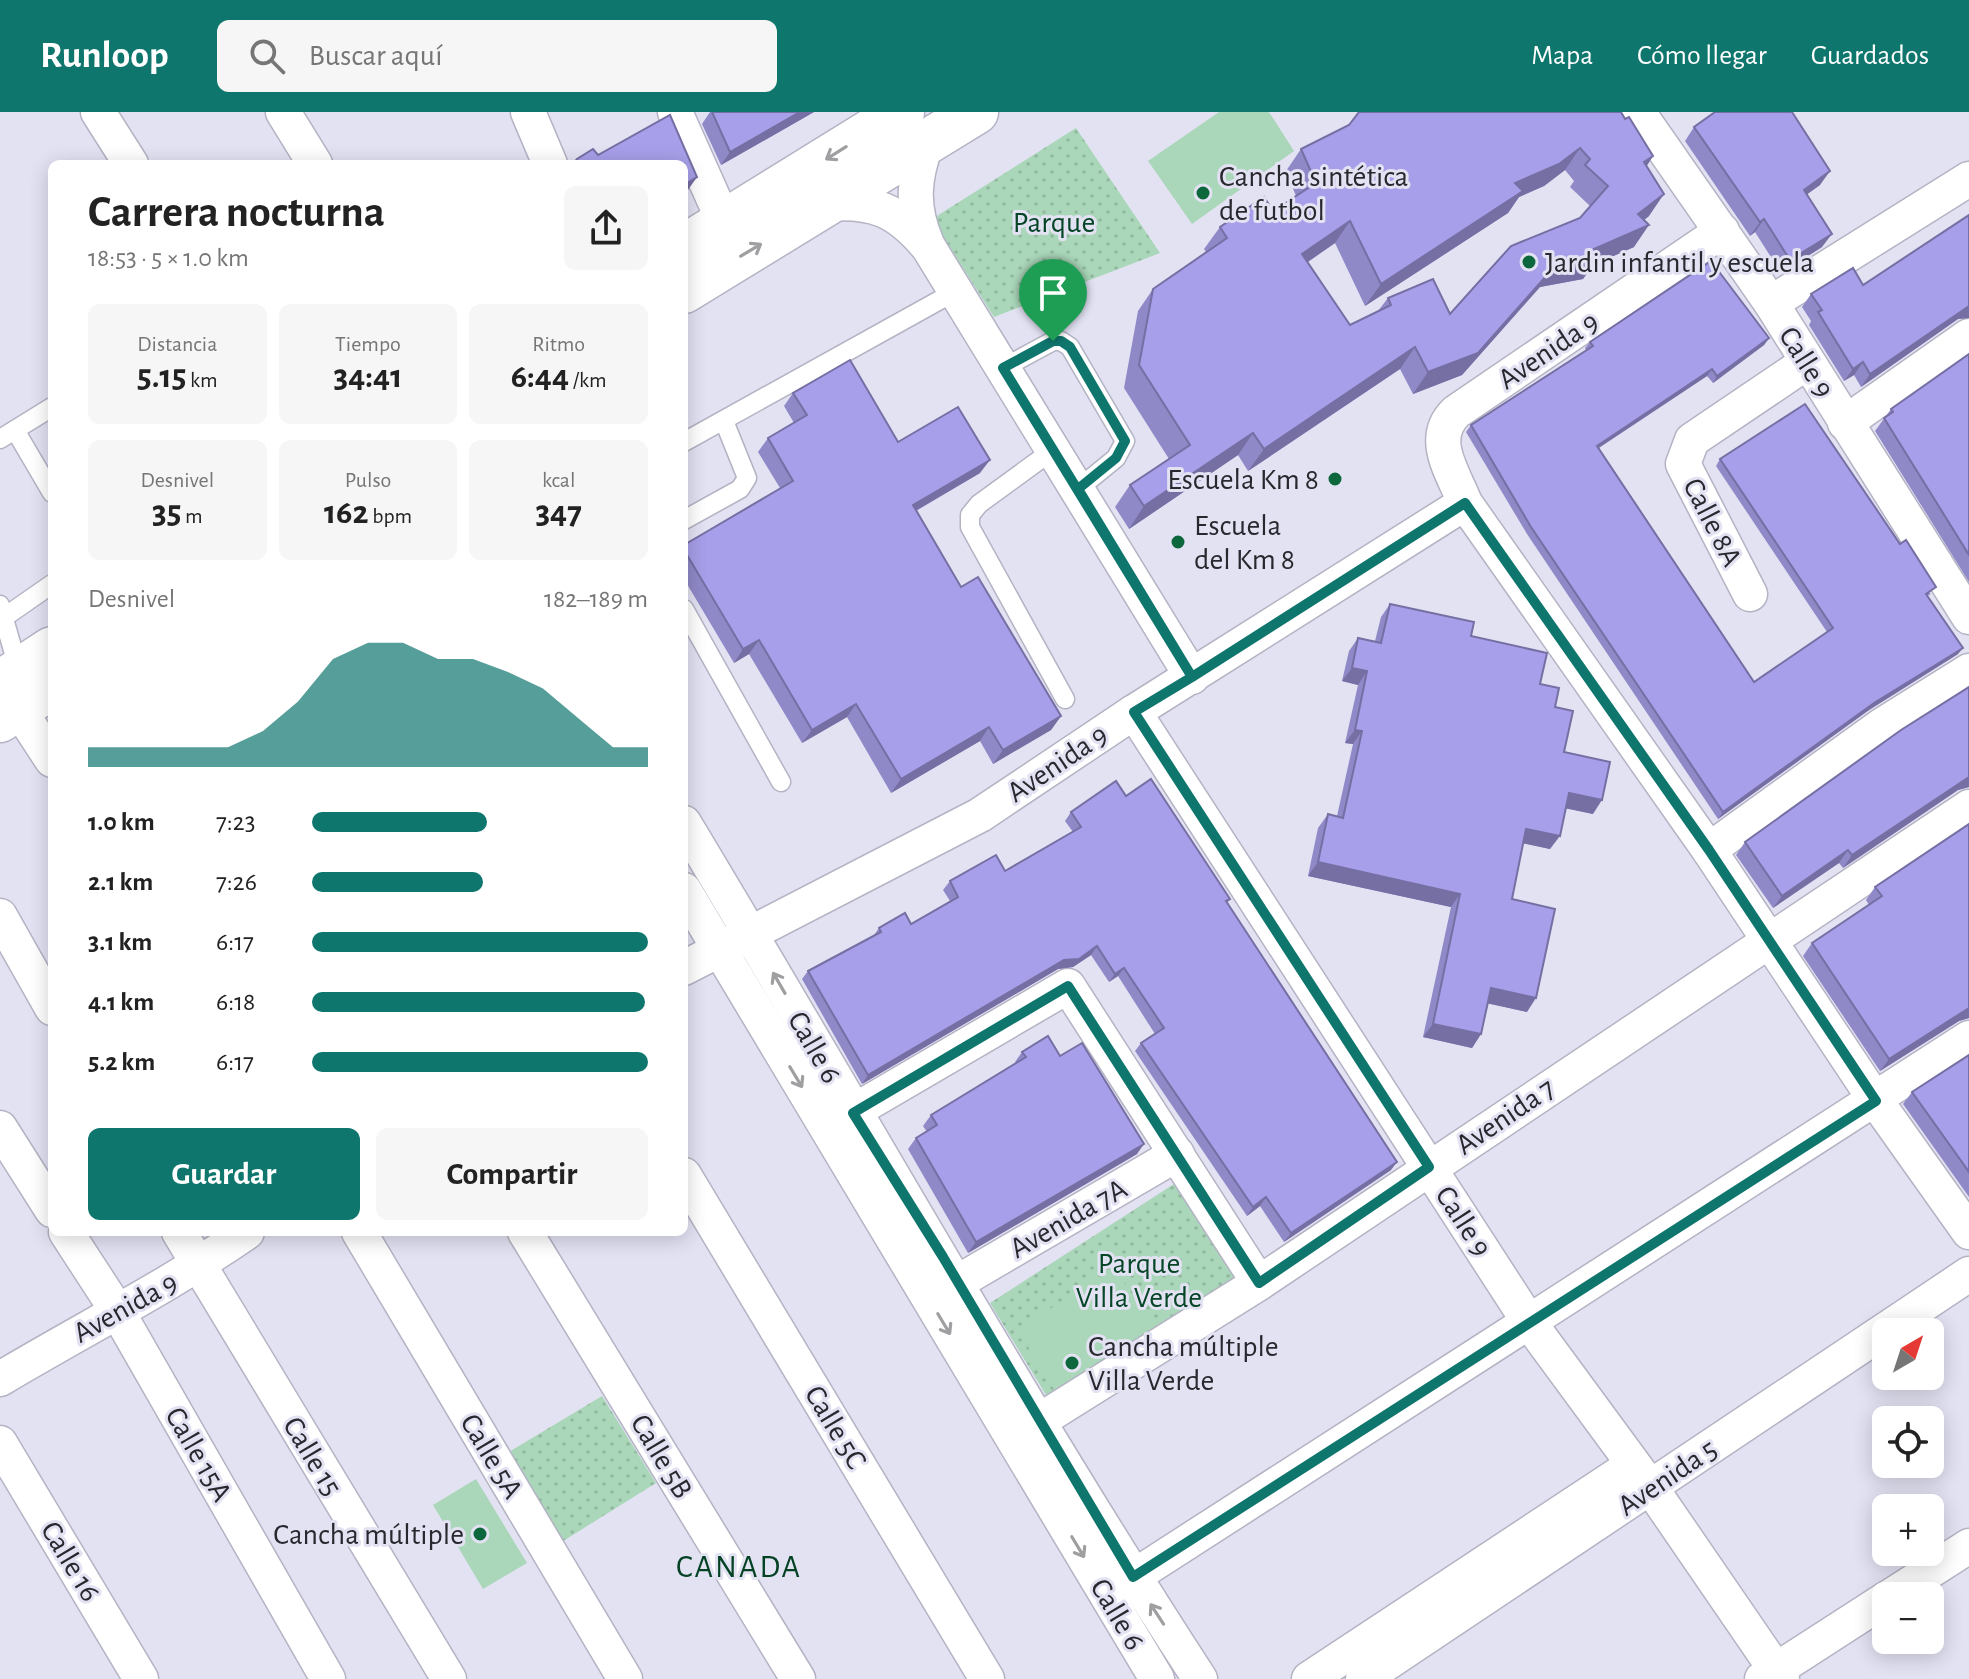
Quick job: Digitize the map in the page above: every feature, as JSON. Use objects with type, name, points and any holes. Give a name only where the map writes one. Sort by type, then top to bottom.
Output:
[{"type":"highway","points":[[688,244],[724,222],[915,127],[976,112]]},
{"type":"highway","points":[[688,289],[825,204],[915,127]]},
{"type":"street","points":[[98,112],[128,160]]},
{"type":"street","points":[[283,112],[313,160]]},
{"type":"street","points":[[528,112],[548,160]]},
{"type":"street","points":[[675,112],[724,222]]},
{"type":"street","name":"Calle 9","points":[[1638,112],[1771,303],[1845,423],[1960,583],[1969,617]]},
{"type":"street","points":[[915,127],[917,169],[913,196],[918,223],[929,248]]},
{"type":"street","points":[[1771,303],[1969,179]]},
{"type":"street","points":[[825,204],[854,202],[884,209],[910,225],[929,248],[1192,677]]},
{"type":"street","name":"Avenida 9","points":[[688,966],[980,815],[1134,712],[1465,503],[1441,441],[1444,424],[1456,412],[1722,231]]},
{"type":"street","points":[[1845,423],[1969,336]]},
{"type":"street","name":"Calle 8A","points":[[1750,594],[1683,464],[1692,440],[1806,363]]},
{"type":"street","points":[[1465,503],[1709,850],[1876,1101],[1969,1232]]},
{"type":"street","points":[[1709,850],[1881,726],[1969,671]]},
{"type":"street","points":[[23,686],[48,750]]},
{"type":"street","name":"Calle 9","points":[[1134,712],[1529,1322],[1642,1477],[1774,1676]]},
{"type":"street","name":"Avenida 7","points":[[1039,1421],[1259,1283],[1969,807]]},
{"type":"street","name":"Calle 6","points":[[688,830],[751,934],[840,1120]]},
{"type":"street","name":"Calle 6","points":[[688,897],[720,949],[840,1120],[1039,1421],[1133,1577],[1200,1679]]},
{"type":"street","points":[[0,916],[48,1001]]},
{"type":"street","points":[[840,1120],[1068,986],[1259,1283]]},
{"type":"street","points":[[1133,1577],[1876,1101],[1969,1038]]},
{"type":"street","points":[[0,1128],[48,1204]]},
{"type":"street","name":"Avenida 7A","points":[[939,1271],[1177,1154]]},
{"type":"street","name":"Calle 5C","points":[[688,1182],[987,1679]]},
{"type":"street","name":"Calle 15A","points":[[69,1236],[116,1309],[318,1675]]},
{"type":"street","name":"Calle 15","points":[[181,1236],[449,1679]]},
{"type":"street","name":"Avenida 9","points":[[0,1379],[116,1309],[198,1266],[241,1236]]},
{"type":"street","name":"Calle 5A","points":[[361,1236],[625,1679]]},
{"type":"street","name":"Calle 5B","points":[[527,1236],[798,1679]]},
{"type":"street","name":"Calle 6","points":[[939,1271],[1157,1679]]},
{"type":"street","name":"Avenida 5","points":[[1309,1679],[1969,1274]]},
{"type":"street","name":"Calle 16","points":[[0,1443],[141,1679]]},
{"type":"street","name":"Avenida 5","points":[[1363,1679],[1642,1477]]},
{"type":"street","points":[[1913,1582],[1969,1546]]},
{"type":"street","points":[[1774,1676],[1872,1609]]},
{"type":"lane","points":[[688,440],[956,291]]},
{"type":"lane","points":[[1003,368],[1053,341],[1061,341],[1070,347],[1125,441],[1116,458],[1078,489]]},
{"type":"lane","points":[[48,409],[8,434],[48,488]]},
{"type":"lane","points":[[688,518],[740,489],[747,478],[724,421]]},
{"type":"lane","points":[[1053,450],[979,504],[970,515],[970,527],[1065,699]]},
{"type":"lane","points":[[23,686],[3,610],[48,586]]},
{"type":"lane","points":[[688,616],[781,782]]},
{"type":"green space","name":"Cancha sintética de futbol","points":[[1219,112],[1269,112],[1294,151],[1192,224],[1148,161]]},
{"type":"green space","name":"Parque","points":[[1076,128],[1160,253],[994,317],[932,219]]},
{"type":"green space","name":"Parque Villa Verde","points":[[1177,1182],[1243,1288],[1054,1408],[990,1303]]},
{"type":"green space","name":"Cancha múltiple Villa Verde","points":[[1114,1267],[1155,1329],[1058,1396],[1018,1330]]},
{"type":"green space","points":[[602,1396],[656,1483],[560,1543],[507,1453]]},
{"type":"green space","name":"Cancha múltiple","points":[[476,1479],[527,1563],[483,1589],[433,1505]]},
{"type":"building","points":[[712,112],[800,112],[730,152]]},
{"type":"building","points":[[1359,112],[1621,112],[1625,119],[1629,117],[1653,156],[1644,162],[1664,194],[1638,214],[1649,225],[1594,249],[1598,257],[1556,265],[1478,353],[1428,372],[1415,347],[1264,449],[1253,433],[1144,506],[1130,485],[1190,445],[1139,365],[1153,289],[1227,238],[1220,227],[1264,197],[1273,211],[1316,183],[1301,149],[1349,125]],"holes":[[[1580,148],[1590,159],[1585,165],[1608,186],[1580,218],[1511,246],[1450,314],[1433,279],[1388,298],[1391,305],[1350,325],[1302,254],[1350,221],[1381,284],[1523,191],[1515,183],[1559,164]]]},
{"type":"building","points":[[1715,112],[1792,112],[1830,171],[1804,190],[1832,234],[1790,260],[1764,219],[1760,222],[1694,127]]},
{"type":"building","points":[[670,115],[697,177],[688,183],[688,160],[576,160],[593,149],[598,155]]},
{"type":"building","points":[[1969,215],[1969,306],[1870,374],[1863,362],[1853,369],[1818,312],[1822,310],[1811,294],[1853,268],[1863,285]]},
{"type":"building","points":[[1711,261],[1769,338],[1717,376],[1712,369],[1597,446],[1754,682],[1833,628],[1720,459],[1805,404],[1900,544],[1906,540],[1936,587],[1926,594],[1963,648],[1874,703],[1723,812],[1531,527],[1471,425],[1593,346],[1590,342]]},
{"type":"building","points":[[1969,354],[1969,555],[1884,418],[1893,412],[1891,409]]},
{"type":"building","points":[[850,360],[898,442],[958,407],[990,460],[913,505],[961,587],[978,577],[1061,716],[1003,750],[989,727],[901,779],[856,704],[812,730],[759,640],[743,649],[688,557],[688,543],[793,481],[768,438],[807,415],[793,393]]},
{"type":"building","points":[[1390,604],[1474,622],[1471,636],[1547,653],[1540,684],[1559,688],[1555,707],[1573,711],[1564,752],[1610,762],[1602,800],[1569,793],[1560,836],[1526,829],[1512,899],[1555,909],[1536,998],[1491,988],[1481,1034],[1433,1024],[1460,894],[1318,862],[1328,814],[1343,818],[1362,731],[1355,730],[1367,671],[1352,668],[1358,638],[1381,643]]},
{"type":"building","points":[[1969,687],[1969,777],[1852,855],[1848,850],[1782,896],[1745,842],[1901,730]]},
{"type":"building","points":[[1151,779],[1230,899],[1226,901],[1397,1162],[1291,1233],[1266,1197],[1253,1207],[1141,1043],[1164,1028],[1124,968],[1115,974],[1097,946],[1079,959],[1064,960],[868,1075],[808,971],[881,932],[879,928],[905,913],[911,924],[958,897],[950,881],[996,855],[1005,871],[1081,827],[1071,812],[1116,781],[1126,796]]},
{"type":"building","points":[[1969,824],[1969,1008],[1889,1059],[1812,943],[1882,896],[1875,887]]},
{"type":"building","points":[[1048,1036],[1060,1056],[1082,1043],[1144,1144],[976,1242],[916,1138],[937,1125],[931,1115],[1026,1057],[1022,1052]]},
{"type":"building","points":[[1969,1055],[1969,1172],[1912,1092]]},
{"type":"place","name":"Cancha sintética de futbol","points":[[1203,193]]},
{"type":"place","name":"Jardin infantil y escuela","points":[[1529,262]]},
{"type":"place","name":"Escuela Km 8","points":[[1335,479]]},
{"type":"place","name":"Escuela del Km 8","points":[[1178,542]]},
{"type":"place","name":"Cancha múltiple Villa Verde","points":[[1072,1363]]},
{"type":"place","name":"Cancha múltiple","points":[[480,1534]]},
{"type":"district","name":"CANADA","points":[[739,1566]]},
{"type":"route","points":[[1053,341],[1003,368],[1192,677],[1465,503],[1709,850],[1876,1101],[1133,1577],[943,1257],[853,1113],[1068,986],[1259,1283],[1429,1167],[1134,712],[1192,677],[1078,489],[1116,458],[1125,441],[1070,347],[1061,341],[1053,341]]}]
